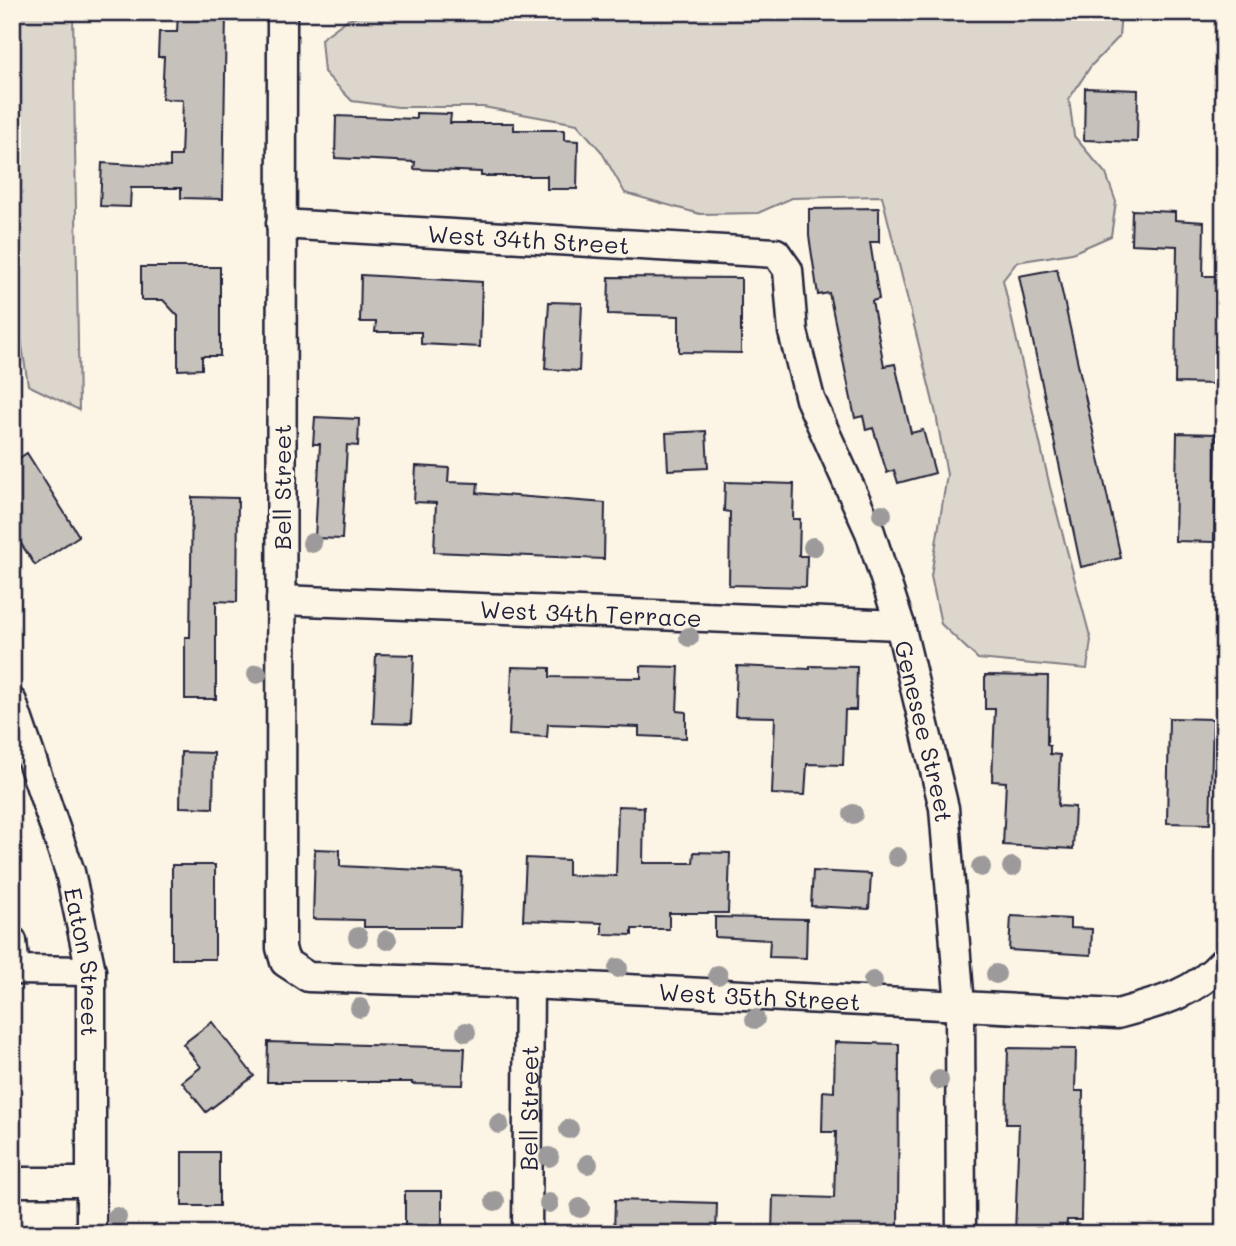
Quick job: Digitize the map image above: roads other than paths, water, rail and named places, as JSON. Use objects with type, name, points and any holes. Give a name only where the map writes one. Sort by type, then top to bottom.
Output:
[{"type":"street","name":"Bell Street","points":[[282,12],[281,948],[285,962]]},
{"type":"street","name":"West 34th Street","points":[[281,224],[776,253]]},
{"type":"street","name":"Genesee Street","points":[[776,253],[788,270],[793,332],[810,399],[870,532],[900,625],[944,808],[960,1006],[961,1234]]},
{"type":"street","name":"West 34th Terrace","points":[[281,600],[900,625]]},
{"type":"street","name":"Eaton Street","points":[[12,702],[70,872],[91,971],[91,1234]]},
{"type":"street","points":[[12,941],[13,970],[91,971]]},
{"type":"street","name":"West 35th Street","points":[[285,962],[308,977],[529,984],[1117,1014],[1174,999],[1210,976],[1224,961]]},
{"type":"street","name":"Bell Street","points":[[527,1234],[529,984]]},
{"type":"street","points":[[12,1182],[91,1182]]}]
